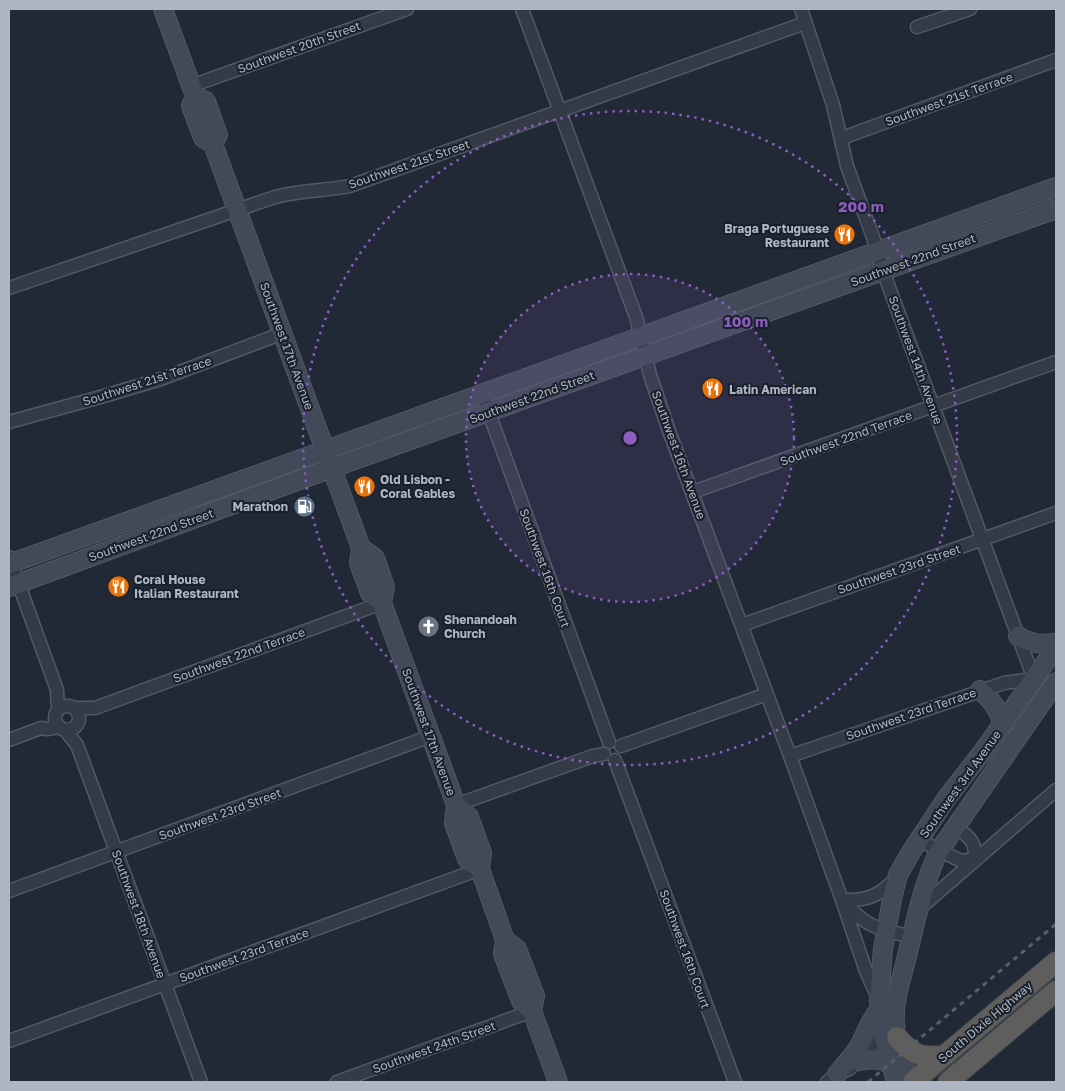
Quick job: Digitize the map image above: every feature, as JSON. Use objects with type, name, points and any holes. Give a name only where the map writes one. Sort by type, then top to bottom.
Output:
[{"type":"highway","name":"South Dixie Highway","points":[[912,1082],[1056,962]]},
{"type":"highway","name":"South Dixie Highway","points":[[948,1082],[1056,991]]},
{"type":"highway","points":[[892,1031],[906,1047],[918,1055],[933,1057],[946,1055]]},
{"type":"main road","name":"Southwest 17th Avenue","points":[[163,9],[193,91],[191,106],[203,138],[213,144],[361,548],[359,563],[370,593],[382,603],[456,805],[454,822],[467,858],[480,869],[505,940],[503,954],[521,1001],[532,1011],[558,1082]]},
{"type":"main road","name":"Southwest 22nd Street","points":[[10,561],[482,394],[1056,187]]},
{"type":"main road","name":"Southwest 22nd Street","points":[[13,585],[332,468],[1056,209]]},
{"type":"main road","points":[[1018,636],[1027,642],[1038,645],[1056,645]]},
{"type":"main road","name":"Southwest 3rd Avenue","points":[[886,930],[898,876],[919,840],[946,799],[1034,680],[1056,645]]},
{"type":"main road","points":[[1034,680],[1053,686]]},
{"type":"main road","name":"Southwest 3rd Avenue","points":[[912,937],[918,909],[931,868],[939,851],[1053,686]]},
{"type":"main road","points":[[980,690],[990,698],[998,710],[1003,724]]},
{"type":"main road","name":"Southwest 16th Avenue","points":[[886,930],[880,973],[879,1005],[892,1031],[904,1067],[912,1082]]},
{"type":"main road","name":"Southwest 16th Avenue","points":[[896,1082],[891,1065],[892,1031],[912,937]]},
{"type":"main road","points":[[832,1078],[858,1048],[879,1005]]},
{"type":"main road","points":[[860,1061],[875,1059],[891,1065]]},
{"type":"street","name":"Southwest 20th Street","points":[[193,91],[407,9]]},
{"type":"street","name":"Southwest 16th Avenue","points":[[522,9],[636,317],[666,423],[790,756],[879,1005]]},
{"type":"street","name":"Southwest 14th Avenue","points":[[801,9],[833,105],[847,166],[878,251],[883,271],[1034,680]]},
{"type":"street","points":[[917,27],[970,9]]},
{"type":"street","name":"Southwest 21st Street","points":[[9,288],[237,209],[286,194],[350,186],[805,23]]},
{"type":"street","name":"Southwest 21st Terrace","points":[[842,138],[1056,60]]},
{"type":"street","name":"Southwest 21st Terrace","points":[[9,422],[152,382],[283,333]]},
{"type":"street","name":"Southwest 22nd Terrace","points":[[693,492],[1056,362]]},
{"type":"street","name":"Southwest 16th Court","points":[[482,394],[615,744]]},
{"type":"street","name":"Southwest 23rd Street","points":[[742,625],[1056,513]]},
{"type":"street","points":[[10,561],[13,585],[64,710]]},
{"type":"street","name":"Southwest 22nd Terrace","points":[[70,725],[95,708],[382,603]]},
{"type":"street","name":"Southwest 23rd Terrace","points":[[790,756],[980,690],[1004,683],[1034,680]]},
{"type":"street","points":[[610,757],[604,746],[767,694]]},
{"type":"street","name":"Southwest 22nd Terrace","points":[[64,710],[95,708]]},
{"type":"street","points":[[64,710],[56,722],[70,725]]},
{"type":"street","points":[[9,740],[41,728],[70,725],[79,714],[64,710],[41,728]]},
{"type":"street","name":"Southwest 18th Avenue","points":[[70,725],[201,1082]]},
{"type":"street","name":"Southwest 23rd Street","points":[[9,891],[431,736]]},
{"type":"street","points":[[456,805],[621,754],[615,744]]},
{"type":"street","name":"Southwest 16th Court","points":[[610,757],[735,1082]]},
{"type":"street","points":[[918,909],[1056,790]]},
{"type":"street","points":[[956,827],[972,841],[975,849],[975,859]]},
{"type":"street","points":[[919,840],[961,861],[975,859]]},
{"type":"street","name":"Southwest 23rd Terrace","points":[[9,1041],[480,869]]},
{"type":"street","points":[[842,900],[856,900],[874,896],[887,888],[898,876]]},
{"type":"street","name":"Southwest 16th Avenue","points":[[842,900],[864,922],[876,928],[912,937]]},
{"type":"street","name":"Southwest 24th Street","points":[[337,1082],[532,1011]]},
{"type":"street","points":[[832,1078],[860,1061],[863,1055],[892,1031]]},
{"type":"shaded area","points":[[1056,973],[1056,980],[944,1074],[930,1080]]},
{"type":"railway","points":[[868,1082],[1056,924]]},
{"type":"place","name":"Braga Portuguese Restaurant","points":[[845,235]]},
{"type":"place","name":"Latin American","points":[[713,389]]},
{"type":"place","name":"Old Lisbon - Coral Gables","points":[[364,486]]},
{"type":"place","name":"Marathon","points":[[304,506]]},
{"type":"place","name":"Coral House Italian Restaurant","points":[[118,586]]},
{"type":"place","name":"Shenandoah Church","points":[[428,626]]}]
